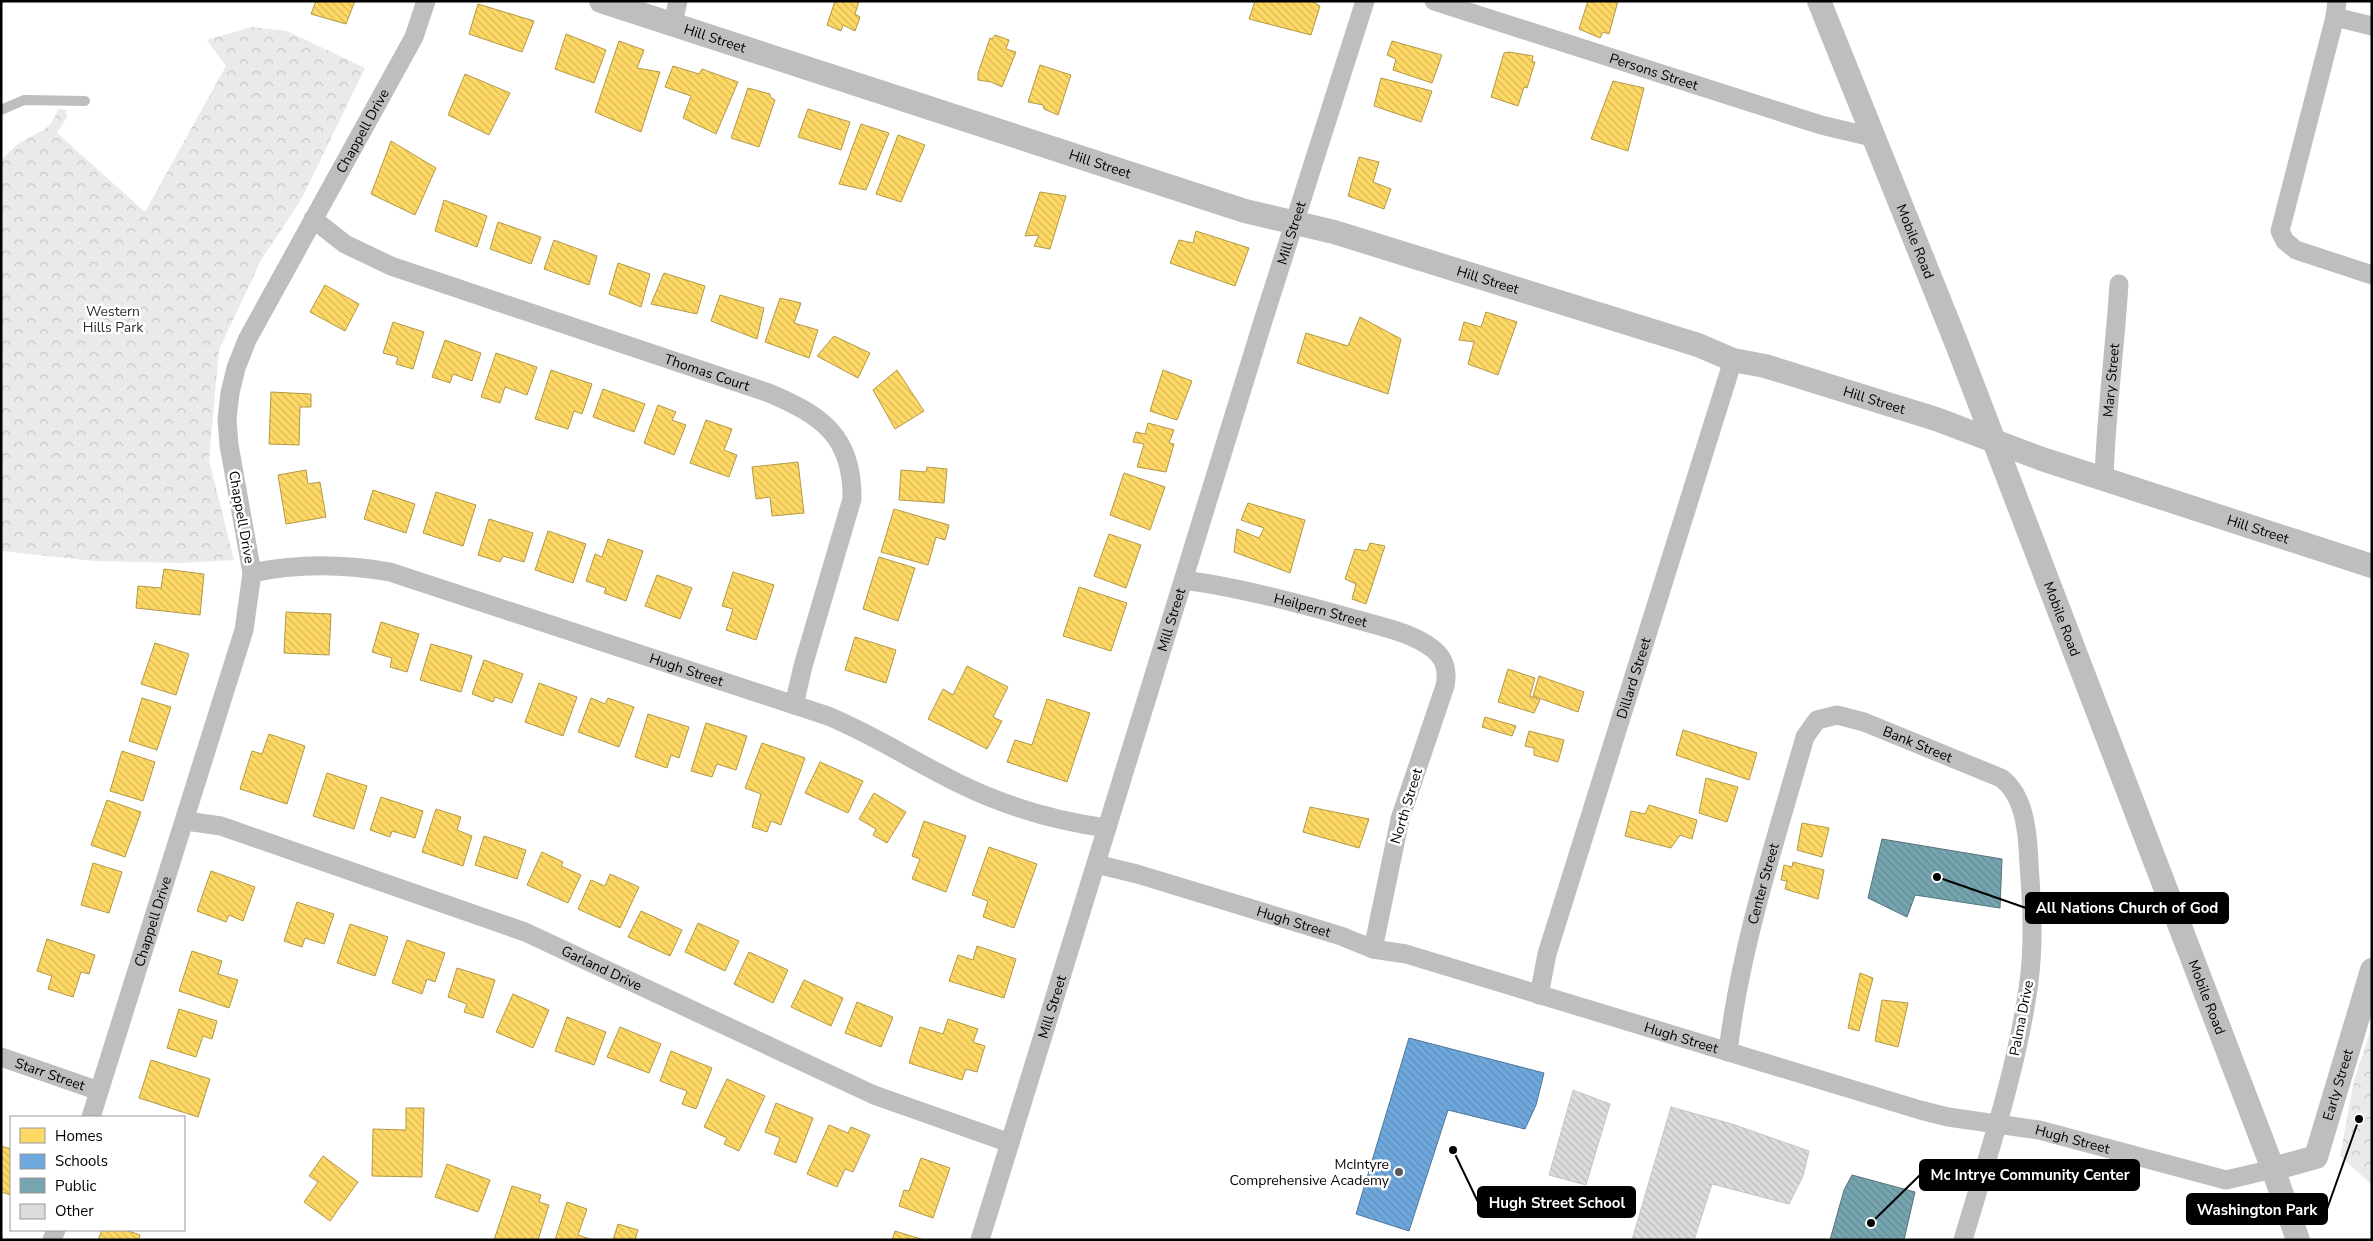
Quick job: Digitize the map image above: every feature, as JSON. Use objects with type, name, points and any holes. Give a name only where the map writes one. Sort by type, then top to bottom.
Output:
[{"type":"street","name":"Chappell Drive","points":[[91,1116],[186,821],[244,630],[252,573],[229,445],[227,419],[230,393],[236,368],[247,340],[407,51],[414,37],[426,1]]},
{"type":"street","name":"Hill Street","points":[[601,1],[676,12],[1236,208],[1334,232],[1689,342],[1733,360],[1774,369],[1936,419],[2104,478],[2372,566]]},
{"type":"street","name":"Mill Street","points":[[980,1240],[1294,222],[1365,1]]},
{"type":"street","name":"Persons Street","points":[[1434,1],[1821,125],[1876,138]]},
{"type":"street","name":"Mobile Road","points":[[1819,1],[1876,138],[2273,1168],[2298,1240]]},
{"type":"street","points":[[2372,26],[2336,9],[2280,230],[2285,241],[2296,250],[2372,275]]},
{"type":"street","name":"Thomas Court","points":[[313,219],[345,244],[391,266],[769,393],[802,407],[830,428],[846,458],[852,482],[852,499],[803,666],[794,705]]},
{"type":"street","name":"Mary Street","points":[[2104,478],[2105,427],[2115,348],[2119,284]]},
{"type":"street","name":"Dillard Street","points":[[1539,995],[1547,954],[1733,360]]},
{"type":"street","name":"Hugh Street","points":[[252,573],[284,566],[343,566],[390,572],[794,705],[865,731],[960,784],[998,801],[1064,822],[1107,828]]},
{"type":"street","name":"Heilpern Street","points":[[1184,580],[1224,585],[1392,630],[1420,640],[1434,649],[1445,666]]},
{"type":"street","name":"North Street","points":[[1373,949],[1400,819],[1445,686],[1445,666]]},
{"type":"street","name":"Bank Street","points":[[1817,720],[1837,715],[1864,722],[2001,778],[2014,791]]},
{"type":"street","name":"Center Street","points":[[1728,1052],[1732,1012],[1764,883],[1804,737],[1817,720]]},
{"type":"street","name":"Palma Drive","points":[[1963,1240],[1998,1124],[2021,1028],[2029,981],[2033,928],[2028,846],[2020,801],[2014,791]]},
{"type":"street","name":"Garland Drive","points":[[186,821],[221,826],[525,932],[874,1095],[1010,1143]]},
{"type":"street","name":"Hugh Street","points":[[1096,864],[1137,874],[1341,936],[1373,949],[1406,954],[1920,1110],[1948,1117],[2039,1130],[2226,1180],[2273,1168]]},
{"type":"street","name":"Early Street","points":[[2273,1168],[2316,1157],[2372,970]]},
{"type":"street","name":"Starr Street","points":[[1,1057],[99,1091]]},
{"type":"lane","points":[[1,110],[24,100],[85,101]]},
{"type":"green space","name":"Western Hills Park","points":[[251,27],[287,31],[365,68],[301,200],[261,260],[219,350],[209,460],[234,560],[181,563],[95,561],[1,551],[1,161],[18,144],[48,127],[58,109],[66,110],[67,117],[57,133],[145,212],[226,66],[207,40]]},
{"type":"green space","points":[[2372,1025],[2372,1185],[2340,1156],[2354,1081]]},
{"type":"building: Homes","points":[[316,1],[355,1],[346,24],[311,14]]},
{"type":"building: Homes","points":[[835,1],[859,1],[855,14],[860,17],[855,31],[843,25],[841,31],[827,25]]},
{"type":"building: Homes","points":[[1255,1],[1311,1],[1320,6],[1311,35],[1249,19]]},
{"type":"building: Homes","points":[[1588,1],[1618,1],[1609,34],[1603,32],[1600,38],[1579,29]]},
{"type":"building: Homes","points":[[478,4],[534,21],[522,52],[469,34]]},
{"type":"building: Homes","points":[[566,34],[606,50],[594,83],[555,69]]},
{"type":"building: Homes","points":[[995,35],[1009,40],[1006,49],[1016,52],[1002,87],[991,82],[978,80],[978,73],[990,38],[992,39]]},
{"type":"building: Homes","points":[[619,41],[644,50],[637,68],[660,72],[641,132],[595,112]]},
{"type":"building: Homes","points":[[1392,41],[1442,55],[1432,83],[1393,70],[1396,59],[1387,55]]},
{"type":"building: Homes","points":[[1509,52],[1533,56],[1532,62],[1535,62],[1527,88],[1524,87],[1518,106],[1491,97],[1504,53]]},
{"type":"building: Homes","points":[[1040,65],[1071,75],[1058,115],[1044,109],[1043,105],[1028,102]]},
{"type":"building: Homes","points":[[673,66],[699,74],[702,69],[738,82],[716,134],[683,118],[691,96],[665,87]]},
{"type":"building: Homes","points":[[465,74],[510,93],[489,135],[448,115]]},
{"type":"building: Homes","points":[[1381,78],[1432,91],[1421,122],[1374,106]]},
{"type":"building: Homes","points":[[1613,81],[1644,88],[1628,151],[1591,139]]},
{"type":"building: Homes","points":[[748,88],[770,94],[770,97],[775,100],[759,147],[731,138]]},
{"type":"building: Homes","points":[[808,109],[850,122],[841,150],[798,137]]},
{"type":"building: Homes","points":[[861,124],[889,133],[866,190],[839,184]]},
{"type":"building: Homes","points":[[898,135],[925,145],[901,202],[876,194]]},
{"type":"building: Homes","points":[[391,141],[436,168],[415,215],[371,194]]},
{"type":"building: Homes","points":[[1359,157],[1379,162],[1373,182],[1391,189],[1384,209],[1348,196]]},
{"type":"building: Homes","points":[[1040,192],[1066,196],[1050,249],[1034,246],[1039,235],[1025,236]]},
{"type":"building: Homes","points":[[444,200],[487,216],[477,247],[435,231]]},
{"type":"building: Homes","points":[[498,222],[541,237],[531,264],[490,249]]},
{"type":"building: Homes","points":[[1196,231],[1249,248],[1235,286],[1170,263],[1179,240],[1193,243]]},
{"type":"building: Homes","points":[[554,240],[597,256],[589,285],[544,269]]},
{"type":"building: Homes","points":[[618,263],[650,274],[641,307],[609,294]]},
{"type":"building: Homes","points":[[664,273],[705,286],[697,314],[651,304]]},
{"type":"building: Homes","points":[[325,285],[359,304],[345,331],[310,312]]},
{"type":"building: Homes","points":[[720,295],[764,308],[757,339],[711,321]]},
{"type":"building: Homes","points":[[780,298],[801,303],[794,323],[818,330],[809,358],[765,342]]},
{"type":"building: Homes","points":[[1486,312],[1517,322],[1498,375],[1468,364],[1474,342],[1459,340],[1464,322],[1481,327]]},
{"type":"building: Homes","points":[[1360,317],[1401,339],[1388,394],[1297,363],[1306,333],[1348,346]]},
{"type":"building: Homes","points":[[393,322],[424,332],[413,369],[396,364],[398,357],[383,353]]},
{"type":"building: Homes","points":[[834,336],[870,353],[858,378],[817,356]]},
{"type":"building: Homes","points":[[445,340],[481,353],[472,381],[453,374],[450,383],[432,377]]},
{"type":"building: Homes","points":[[496,353],[537,367],[527,395],[505,387],[500,403],[481,397]]},
{"type":"building: Homes","points":[[551,370],[592,384],[582,414],[574,411],[568,429],[535,419]]},
{"type":"building: Homes","points":[[897,370],[924,411],[895,429],[873,390]]},
{"type":"building: Homes","points":[[1163,370],[1192,381],[1177,420],[1150,411]]},
{"type":"building: Homes","points":[[603,389],[645,404],[634,432],[593,417]]},
{"type":"building: Homes","points":[[271,392],[311,394],[311,407],[300,407],[299,445],[269,444]]},
{"type":"building: Homes","points":[[658,405],[676,412],[672,420],[686,425],[674,455],[644,443]]},
{"type":"building: Homes","points":[[706,420],[732,429],[724,450],[737,455],[729,477],[690,463]]},
{"type":"building: Homes","points":[[1148,423],[1174,430],[1169,443],[1174,444],[1166,472],[1137,467],[1144,444],[1133,442],[1136,432],[1145,434]]},
{"type":"building: Homes","points":[[798,462],[804,513],[772,516],[770,497],[756,499],[752,467]]},
{"type":"building: Homes","points":[[927,467],[947,469],[944,503],[899,500],[901,470],[926,472]]},
{"type":"building: Homes","points":[[306,470],[308,484],[320,482],[326,517],[286,524],[278,475]]},
{"type":"building: Homes","points":[[1124,473],[1165,487],[1150,530],[1110,515]]},
{"type":"building: Homes","points":[[373,490],[415,504],[406,533],[364,519]]},
{"type":"building: Homes","points":[[436,492],[476,505],[463,546],[423,533]]},
{"type":"building: Homes","points":[[1248,503],[1305,520],[1290,573],[1234,552],[1237,529],[1259,538],[1264,528],[1241,520]]},
{"type":"building: Homes","points":[[894,509],[949,525],[945,540],[936,537],[928,565],[881,552]]},
{"type":"building: Homes","points":[[489,519],[533,533],[524,562],[503,556],[500,562],[478,555]]},
{"type":"building: Homes","points":[[548,531],[586,544],[573,583],[535,570]]},
{"type":"building: Homes","points":[[1109,534],[1141,545],[1126,588],[1094,576]]},
{"type":"building: Homes","points":[[608,539],[643,551],[626,601],[604,593],[606,588],[586,581],[595,554],[602,557]]},
{"type":"building: Homes","points":[[1370,543],[1385,546],[1366,604],[1352,599],[1356,584],[1345,579],[1355,549],[1367,551]]},
{"type":"building: Homes","points":[[879,557],[915,568],[898,621],[863,609]]},
{"type":"building: Homes","points":[[164,569],[204,574],[200,615],[136,608],[138,586],[161,588]]},
{"type":"building: Homes","points":[[733,572],[774,585],[756,640],[726,630],[733,609],[722,606]]},
{"type":"building: Homes","points":[[657,575],[692,588],[680,619],[645,606]]},
{"type":"building: Homes","points":[[1079,587],[1127,603],[1111,651],[1063,636]]},
{"type":"building: Homes","points":[[286,612],[331,614],[329,655],[284,653]]},
{"type":"building: Homes","points":[[381,622],[419,634],[407,672],[390,667],[392,658],[372,652]]},
{"type":"building: Homes","points":[[855,637],[896,650],[886,683],[845,670]]},
{"type":"building: Homes","points":[[155,643],[189,654],[176,695],[141,684]]},
{"type":"building: Homes","points":[[431,644],[472,656],[461,692],[420,680]]},
{"type":"building: Homes","points":[[484,660],[523,674],[512,703],[495,697],[493,702],[472,694]]},
{"type":"building: Homes","points":[[967,666],[1008,687],[993,717],[1002,721],[987,749],[928,719],[943,689],[953,695]]},
{"type":"building: Homes","points":[[1508,669],[1535,678],[1530,696],[1540,700],[1534,713],[1498,702]]},
{"type":"building: Homes","points":[[1539,676],[1584,692],[1578,712],[1533,696]]},
{"type":"building: Homes","points":[[539,683],[577,697],[563,736],[525,722]]},
{"type":"building: Homes","points":[[142,698],[171,707],[157,750],[129,741]]},
{"type":"building: Homes","points":[[591,698],[605,704],[608,698],[634,707],[619,747],[578,732]]},
{"type":"building: Homes","points":[[1047,699],[1090,713],[1067,782],[1007,762],[1015,740],[1032,745]]},
{"type":"building: Homes","points":[[648,714],[689,727],[679,758],[671,755],[667,768],[635,757]]},
{"type":"building: Homes","points":[[1485,717],[1516,726],[1512,736],[1482,727]]},
{"type":"building: Homes","points":[[706,723],[747,736],[736,770],[717,764],[712,777],[691,771]]},
{"type":"building: Homes","points":[[1683,730],[1757,753],[1749,780],[1676,755]]},
{"type":"building: Homes","points":[[1529,731],[1564,740],[1558,762],[1534,755],[1534,748],[1525,746]]},
{"type":"building: Homes","points":[[269,734],[305,746],[287,804],[240,789],[252,751],[262,754]]},
{"type":"building: Homes","points":[[762,743],[805,758],[781,825],[771,821],[767,832],[752,827],[761,794],[745,788]]},
{"type":"building: Homes","points":[[122,751],[155,762],[143,801],[110,791]]},
{"type":"building: Homes","points":[[820,762],[863,781],[848,813],[805,793]]},
{"type":"building: Homes","points":[[327,773],[367,786],[354,829],[313,816]]},
{"type":"building: Homes","points":[[1706,778],[1738,787],[1727,822],[1699,813]]},
{"type":"building: Homes","points":[[874,793],[906,812],[887,843],[873,835],[876,829],[859,819]]},
{"type":"building: Homes","points":[[381,797],[423,811],[415,838],[392,831],[390,837],[370,830]]},
{"type":"building: Homes","points":[[107,800],[141,812],[125,857],[91,845]]},
{"type":"building: Homes","points":[[1649,805],[1697,820],[1692,839],[1680,835],[1671,848],[1625,836],[1631,811],[1645,814]]},
{"type":"building: Homes","points":[[1310,807],[1369,819],[1359,848],[1303,832]]},
{"type":"building: Homes","points":[[436,809],[461,817],[457,830],[472,836],[463,866],[422,852]]},
{"type":"building: Homes","points":[[924,821],[966,836],[946,892],[912,879],[920,859],[912,856]]},
{"type":"building: Homes","points":[[1802,823],[1829,828],[1822,857],[1797,850]]},
{"type":"building: Homes","points":[[484,836],[526,850],[517,879],[475,865]]},
{"type":"building: Homes","points":[[989,847],[1037,864],[1014,928],[983,917],[988,901],[972,895]]},
{"type":"building: Homes","points":[[542,852],[563,862],[561,866],[581,875],[568,903],[527,885]]},
{"type":"building: Homes","points":[[1793,862],[1824,870],[1818,899],[1785,889],[1787,881],[1781,880],[1784,865],[1792,867]]},
{"type":"building: Homes","points":[[93,863],[122,872],[109,913],[81,905]]},
{"type":"building: Homes","points":[[211,871],[255,887],[243,921],[229,915],[226,922],[197,911]]},
{"type":"building: Homes","points":[[610,874],[639,887],[620,928],[578,909],[591,880],[605,886]]},
{"type":"building: Homes","points":[[297,902],[334,914],[324,944],[305,938],[302,947],[284,941]]},
{"type":"building: Homes","points":[[641,911],[682,930],[670,956],[628,937]]},
{"type":"building: Homes","points":[[698,923],[739,941],[725,971],[685,952]]},
{"type":"building: Homes","points":[[350,924],[388,937],[375,976],[337,963]]},
{"type":"building: Homes","points":[[47,939],[95,955],[89,974],[81,972],[73,997],[48,989],[52,976],[37,971]]},
{"type":"building: Homes","points":[[407,940],[445,953],[435,982],[427,979],[422,994],[392,983]]},
{"type":"building: Homes","points":[[977,946],[1016,959],[1004,998],[949,981],[958,955],[973,960]]},
{"type":"building: Homes","points":[[192,951],[222,961],[218,974],[238,980],[229,1008],[179,991]]},
{"type":"building: Homes","points":[[749,952],[788,970],[773,1003],[734,984]]},
{"type":"building: Homes","points":[[457,968],[495,980],[483,1018],[464,1012],[467,1004],[448,997]]},
{"type":"building: Homes","points":[[1860,973],[1873,978],[1859,1031],[1848,1028]]},
{"type":"building: Homes","points":[[804,980],[843,998],[831,1026],[791,1007]]},
{"type":"building: Homes","points":[[513,994],[549,1010],[533,1048],[496,1032]]},
{"type":"building: Homes","points":[[1882,1000],[1908,1003],[1898,1047],[1875,1041]]},
{"type":"building: Homes","points":[[857,1002],[893,1017],[881,1047],[845,1033]]},
{"type":"building: Homes","points":[[179,1009],[217,1021],[212,1039],[203,1036],[196,1057],[167,1048]]},
{"type":"building: Homes","points":[[567,1017],[606,1032],[594,1065],[555,1051]]},
{"type":"building: Homes","points":[[948,1019],[978,1029],[973,1042],[985,1046],[977,1072],[966,1069],[962,1080],[909,1063],[920,1027],[943,1034]]},
{"type":"building: Homes","points":[[620,1027],[661,1044],[649,1073],[607,1057]]},
{"type":"building: Homes","points":[[671,1051],[712,1068],[696,1109],[682,1104],[687,1091],[660,1081]]},
{"type":"building: Homes","points":[[151,1060],[210,1079],[198,1117],[139,1098]]},
{"type":"building: Homes","points":[[727,1079],[765,1096],[739,1151],[724,1144],[727,1138],[704,1127]]},
{"type":"building: Homes","points":[[776,1103],[813,1118],[796,1163],[774,1154],[780,1138],[765,1132]]},
{"type":"building: Homes","points":[[406,1108],[424,1108],[422,1177],[372,1176],[373,1129],[406,1130]]},
{"type":"building: Homes","points":[[829,1125],[848,1133],[851,1127],[870,1135],[853,1172],[845,1169],[837,1187],[807,1174]]},
{"type":"building: Homes","points":[[1,1146],[10,1149],[10,1195],[1,1192]]},
{"type":"building: Homes","points":[[323,1156],[358,1182],[330,1221],[304,1202],[318,1182],[309,1176]]},
{"type":"building: Homes","points":[[921,1158],[950,1168],[933,1218],[899,1206],[904,1190],[909,1191]]},
{"type":"building: Homes","points":[[447,1164],[490,1180],[478,1212],[435,1197]]},
{"type":"building: Homes","points":[[512,1186],[541,1195],[539,1202],[549,1205],[538,1240],[494,1240]]},
{"type":"building: Homes","points":[[567,1202],[587,1209],[578,1235],[593,1240],[555,1240]]},
{"type":"building: Homes","points":[[618,1224],[638,1230],[635,1240],[613,1240]]},
{"type":"building: Homes","points":[[102,1231],[129,1231],[140,1235],[139,1240],[98,1240]]},
{"type":"building: Homes","points":[[895,1231],[924,1240],[892,1240]]},
{"type":"building: Schools","name":"McIntyre Comprehensive Academy","points":[[1409,1038],[1544,1073],[1536,1105],[1525,1129],[1448,1110],[1409,1231],[1356,1214]]},
{"type":"building: Public","points":[[1882,839],[2002,859],[2000,908],[1915,895],[1907,917],[1868,898]]},
{"type":"building: Public","points":[[1852,1175],[1915,1192],[1904,1240],[1830,1240],[1844,1190]]},
{"type":"building: Other","points":[[1573,1090],[1610,1104],[1586,1185],[1549,1175]]},
{"type":"building: Other","points":[[1671,1107],[1732,1124],[1809,1151],[1803,1176],[1789,1204],[1712,1184],[1694,1240],[1632,1240]]},
{"type":"place","name":"All Nations Church of God","points":[[1937,877]]},
{"type":"place","name":"Washington Park","points":[[2359,1119]]},
{"type":"place","name":"Hugh Street School","points":[[1453,1150]]},
{"type":"place","name":"McIntyre Comprehensive Academy","points":[[1399,1172]]},
{"type":"place","name":"Mc Intrye Community Center","points":[[1871,1223]]}]
